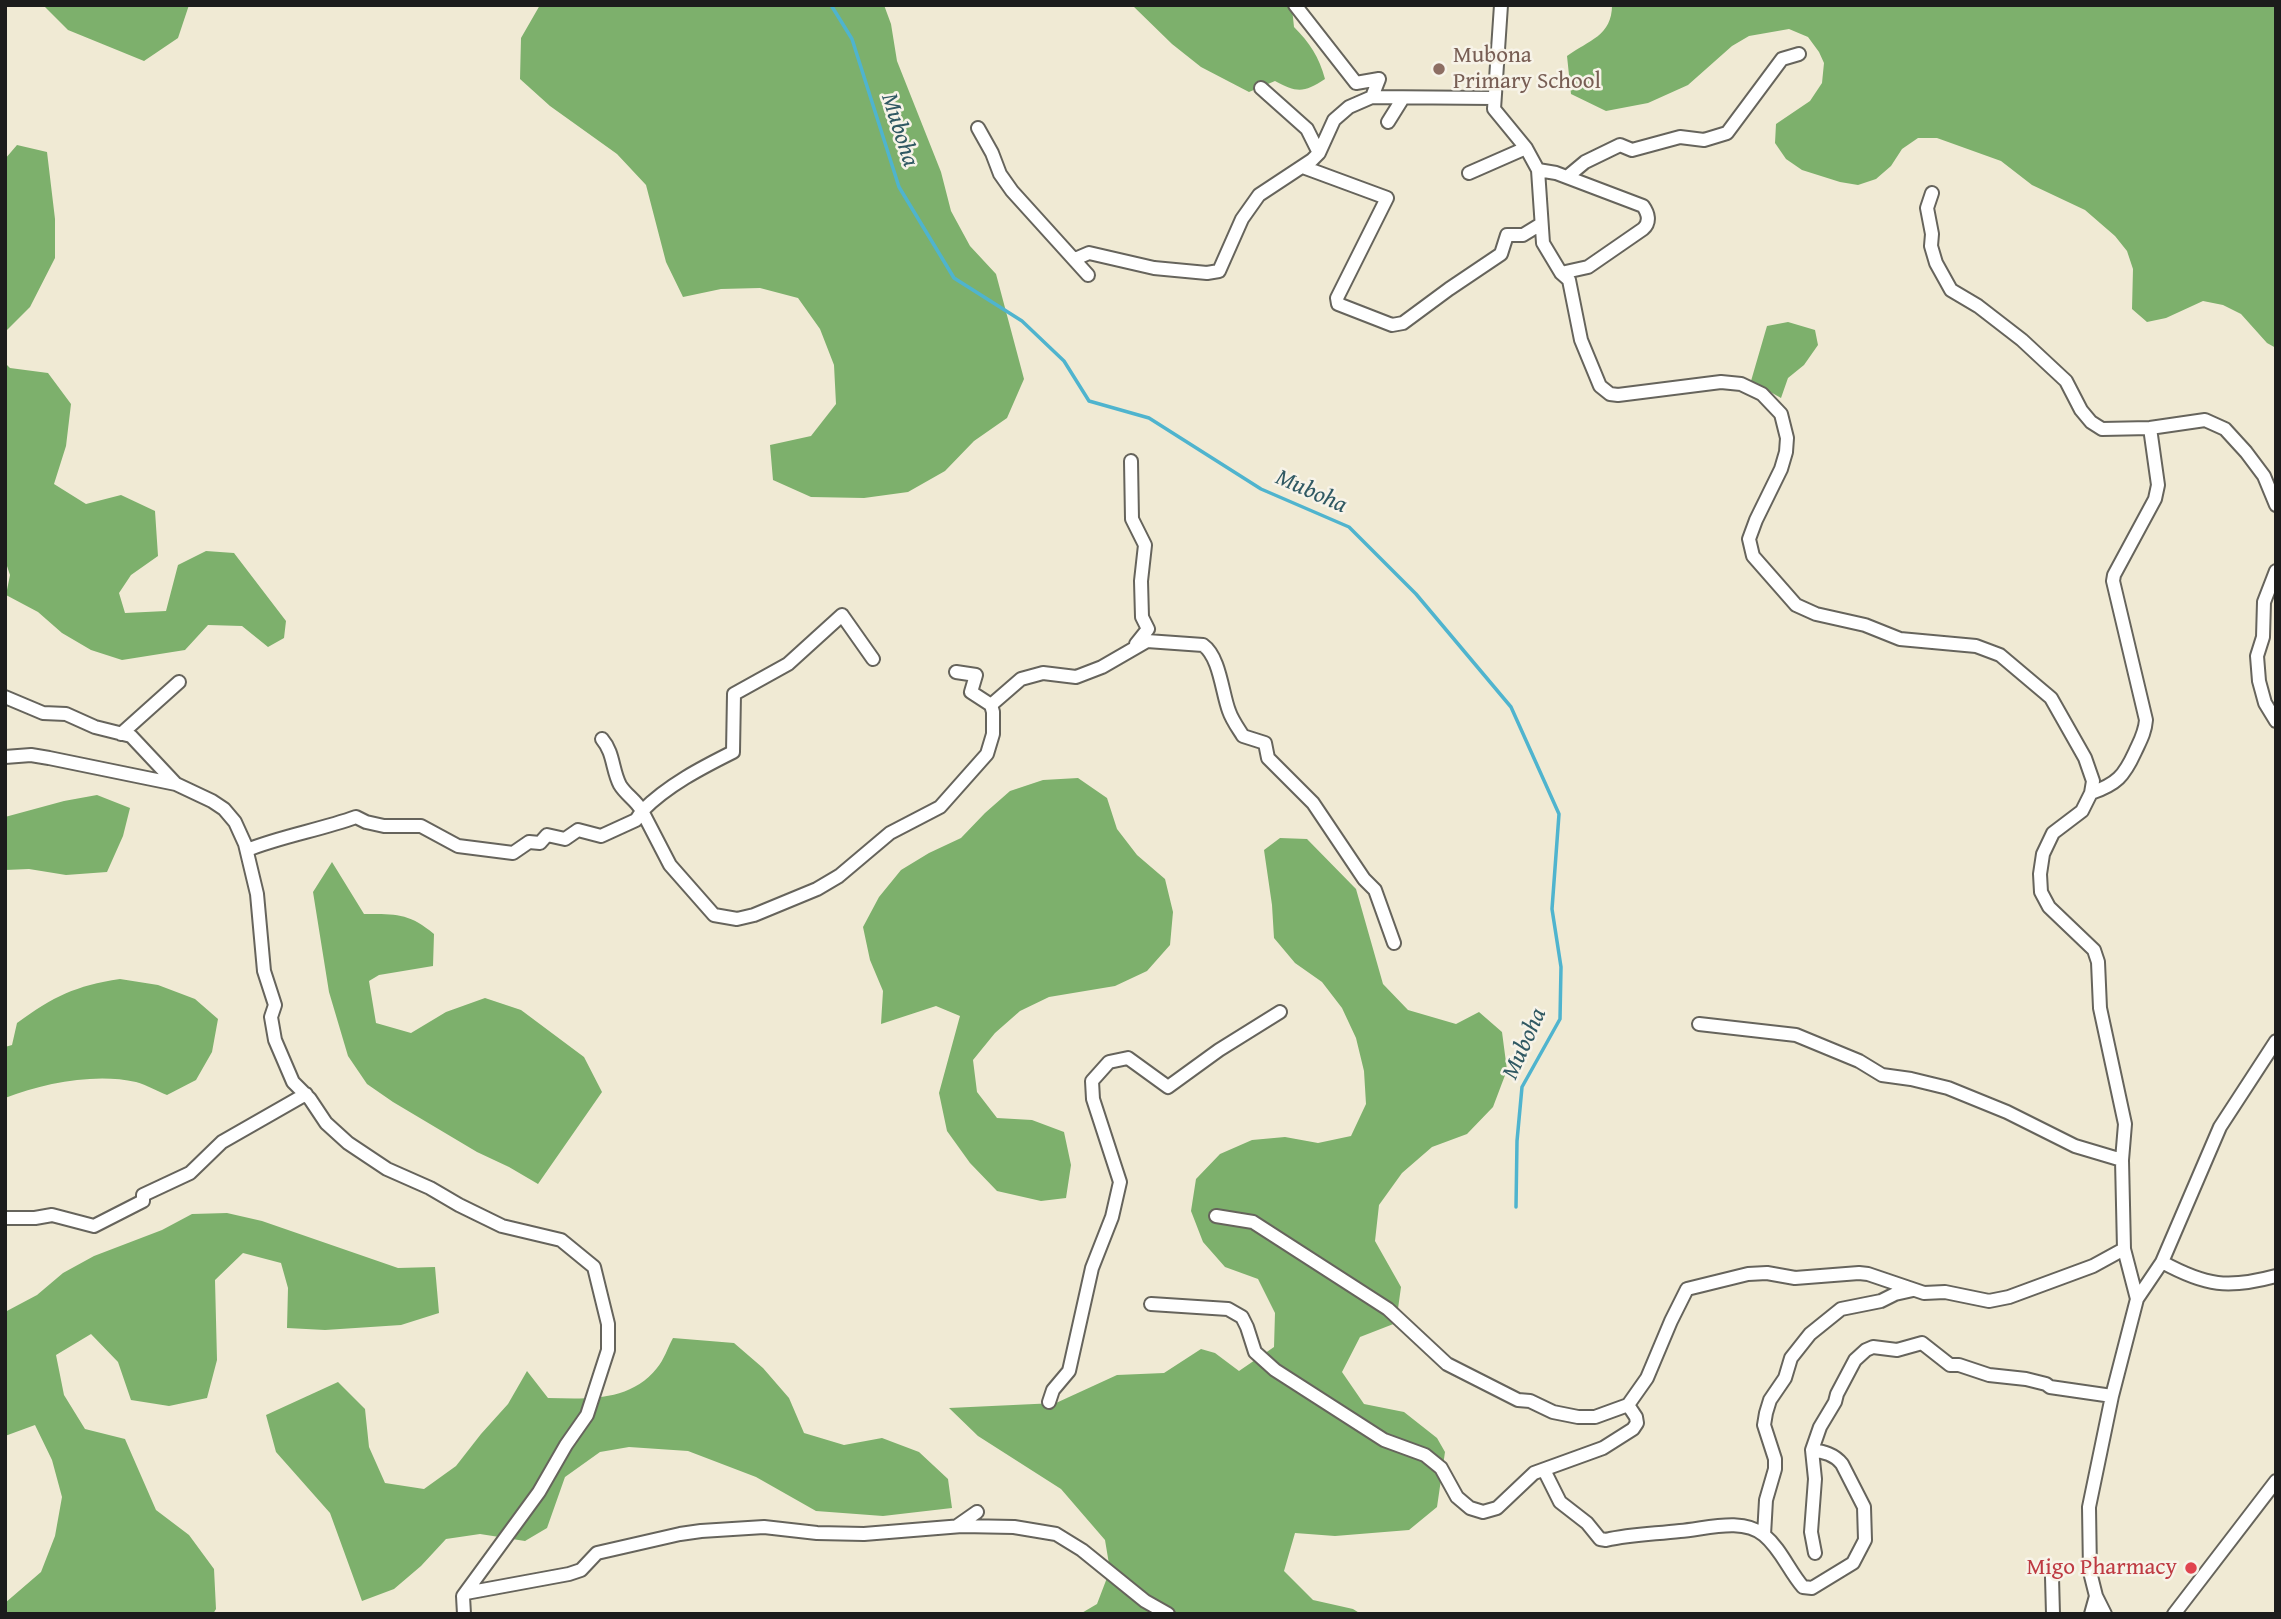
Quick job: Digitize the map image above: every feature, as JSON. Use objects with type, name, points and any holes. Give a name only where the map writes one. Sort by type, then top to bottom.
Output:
[{"type":"street","points":[[1295,5],[1356,83],[1379,79],[1372,97]]},
{"type":"street","points":[[1501,5],[1493,103],[1496,113],[1526,148],[1538,170],[1543,243],[1561,273],[1569,280],[1580,340],[1600,386],[1605,391],[1618,395],[1704,383],[1741,384],[1762,394],[1781,414],[1787,438],[1787,452],[1749,539],[1753,555],[1796,606],[1816,614],[1865,625],[1900,639],[1976,646],[2000,654],[2051,698],[2085,758],[2093,781],[2091,793],[2082,811],[2053,833],[2043,854],[2041,892],[2049,907],[2094,950],[2098,962],[2100,1008],[2125,1124],[2122,1160],[2124,1249],[2137,1299]]},
{"type":"street","points":[[1567,177],[1586,162],[1620,145],[1632,150],[1680,137],[1704,140],[1727,132],[1782,59],[1799,54]]},
{"type":"street","points":[[1261,88],[1307,129],[1318,153]]},
{"type":"street","points":[[1075,259],[1089,253],[1154,268],[1207,273],[1219,271],[1242,219],[1259,195],[1303,167],[1318,153],[1334,120],[1349,107],[1372,97],[1494,98]]},
{"type":"street","points":[[1388,122],[1403,98]]},
{"type":"street","points":[[978,128],[1000,174],[1012,191],[1088,275]]},
{"type":"street","points":[[1469,173],[1526,148]]},
{"type":"street","points":[[1303,167],[1387,198],[1337,298],[1338,304],[1392,325],[1403,324],[1501,254],[1507,235],[1523,234],[1541,225]]},
{"type":"street","points":[[1538,170],[1567,177],[1643,206],[1648,220],[1643,229],[1588,267],[1561,273]]},
{"type":"street","points":[[1932,194],[1927,208],[1932,234],[1931,246],[1936,263],[1951,290],[1979,306],[2022,340],[2066,381],[2081,410],[2091,422],[2102,429],[2150,428],[2205,420],[2225,429],[2246,452],[2264,477],[2276,505]]},
{"type":"street","points":[[2091,793],[2110,785],[2125,774],[2145,732],[2146,720],[2113,581],[2155,499],[2158,485],[2150,428]]},
{"type":"street","points":[[1129,652],[1148,629],[1142,617],[1141,581],[1145,545],[1132,519],[1131,461]]},
{"type":"street","points":[[2276,571],[2264,602],[2263,637],[2257,656],[2259,681],[2265,703],[2276,721]]},
{"type":"street","points":[[247,850],[266,842],[325,828],[356,817],[384,826],[421,826],[458,846],[513,853],[529,842],[540,843],[547,835],[565,839],[578,830],[601,836],[636,820],[657,796],[733,752],[734,694],[788,664],[842,615],[873,659]]},
{"type":"street","points":[[991,705],[1021,680],[1043,673],[1076,677],[1147,641],[1203,645],[1210,650],[1229,711],[1243,736],[1265,743],[1268,758],[1313,803],[1364,879],[1375,890],[1394,943]]},
{"type":"street","points":[[602,739],[610,749],[621,786],[636,800],[670,865],[714,915],[737,919],[754,915],[839,876],[890,833],[940,807],[987,754],[993,734],[991,705],[971,692],[976,675],[956,672]]},
{"type":"street","points":[[121,734],[178,682]]},
{"type":"street","points":[[5,697],[43,713],[66,714],[95,727],[131,736],[176,784]]},
{"type":"street","points":[[5,757],[31,755],[176,784],[224,809],[241,833],[247,850],[257,894],[264,971],[275,1005],[271,1017],[272,1028],[293,1082],[299,1090],[306,1094],[326,1123],[366,1157],[502,1226],[561,1240],[594,1267],[608,1324],[608,1350],[587,1415],[539,1492],[463,1596],[464,1614]]},
{"type":"street","points":[[1049,1402],[1053,1390],[1069,1371],[1092,1268],[1112,1217],[1120,1182],[1093,1099],[1092,1081],[1109,1062],[1128,1058],[1168,1087],[1219,1050],[1280,1012]]},
{"type":"street","points":[[1699,1024],[1796,1035],[1859,1061],[1882,1075],[1948,1088],[2007,1112],[2076,1146],[2122,1160]]},
{"type":"street","points":[[2105,1614],[2095,1596],[2089,1565],[2089,1507],[2112,1395],[2137,1299],[2162,1262],[2220,1127],[2276,1041]]},
{"type":"street","points":[[5,1218],[52,1215],[94,1226],[142,1200],[143,1195],[190,1173],[222,1142],[306,1094]]},
{"type":"street","points":[[1216,1216],[1253,1222],[1388,1309],[1447,1364],[1518,1401],[1530,1401],[1553,1412],[1578,1417],[1595,1417],[1628,1405],[1647,1378],[1687,1289],[1734,1276],[1768,1273],[1796,1278],[1868,1274],[1924,1293],[1945,1292],[1989,1301],[2009,1297],[2093,1266],[2124,1249]]},
{"type":"street","points":[[2162,1262],[2204,1282],[2218,1284],[2238,1284],[2276,1276]]},
{"type":"street","points":[[1765,1535],[1766,1500],[1775,1460],[1764,1425],[1770,1400],[1785,1378],[1791,1358],[1810,1334],[1841,1309],[1881,1301],[1913,1290]]},
{"type":"street","points":[[1151,1304],[1228,1310],[1242,1317],[1255,1352],[1275,1370],[1384,1440],[1425,1455],[1441,1468],[1457,1497],[1470,1508],[1483,1511],[1497,1508],[1527,1479],[1544,1469],[1603,1448],[1633,1429],[1637,1423],[1636,1417],[1628,1405]]},
{"type":"street","points":[[1815,1553],[1811,1532],[1815,1479],[1812,1450],[1820,1427],[1855,1360],[1873,1346],[1896,1350],[1922,1343],[1950,1365],[1959,1365],[1989,1376],[2026,1379],[2050,1387],[2112,1395]]},
{"type":"street","points":[[1544,1469],[1560,1502],[1587,1523],[1600,1539],[1606,1541],[1649,1533],[1730,1526],[1753,1529],[1765,1535],[1803,1587],[1812,1588],[1853,1563],[1865,1540],[1864,1507],[1856,1488],[1837,1458],[1812,1450]]},
{"type":"street","points":[[2174,1614],[2276,1481]]},
{"type":"street","points":[[956,1527],[977,1512]]},
{"type":"street","points":[[466,1593],[569,1574],[581,1570],[597,1553],[680,1534],[764,1527],[817,1533],[864,1534],[956,1527],[1014,1527],[1056,1534],[1082,1550],[1145,1601],[1168,1614]]},
{"type":"street","points":[[2052,1577],[2053,1614]]},
{"type":"street","points":[[2091,1614],[2095,1596]]},
{"type":"green space","points":[[43,5],[189,5],[178,38],[144,61],[68,30]]},
{"type":"green space","points":[[540,5],[884,5],[891,24],[897,61],[941,172],[951,211],[970,246],[996,274],[1024,379],[1007,418],[974,441],[945,471],[908,492],[864,498],[811,497],[773,480],[770,445],[811,436],[836,404],[834,365],[820,329],[798,298],[760,288],[721,289],[683,297],[666,262],[646,185],[617,154],[550,106],[520,79],[521,38]]},
{"type":"green space","points":[[1132,5],[1295,5],[1292,8],[1294,27],[1313,51],[1325,79],[1306,89],[1289,88],[1275,81],[1249,92],[1201,67],[1172,44]]},
{"type":"green space","points":[[1612,5],[2276,5],[2276,348],[2267,343],[2241,314],[2223,305],[2203,301],[2166,318],[2147,322],[2132,309],[2133,269],[2127,251],[2115,236],[2085,210],[2032,185],[2001,161],[1937,138],[1918,138],[1902,149],[1891,166],[1876,179],[1858,185],[1802,170],[1786,159],[1775,143],[1776,124],[1810,101],[1822,83],[1824,63],[1808,37],[1789,29],[1749,36],[1732,46],[1688,85],[1648,103],[1606,111],[1571,94],[1567,56],[1604,31]]},
{"type":"green space","points":[[17,145],[47,152],[55,219],[55,258],[30,307],[5,332],[5,159]]},
{"type":"green space","points":[[1788,322],[1815,330],[1818,345],[1804,365],[1788,378],[1781,398],[1751,381],[1767,326]]},
{"type":"green space","points":[[5,363],[10,368],[48,373],[71,404],[66,446],[54,484],[86,504],[121,495],[155,511],[158,556],[131,575],[119,593],[125,613],[166,611],[178,565],[206,551],[234,553],[286,621],[284,638],[268,647],[242,626],[208,625],[185,650],[122,660],[91,650],[62,633],[38,612],[6,595],[10,575],[5,560]]},
{"type":"green space","points":[[1078,778],[1107,798],[1117,829],[1137,855],[1165,879],[1173,912],[1170,945],[1147,971],[1115,986],[1049,997],[1020,1011],[995,1033],[973,1060],[977,1092],[997,1118],[1032,1120],[1064,1132],[1071,1165],[1066,1198],[1041,1201],[997,1191],[970,1163],[947,1131],[939,1093],[960,1016],[936,1006],[881,1024],[883,991],[870,960],[863,927],[879,897],[901,870],[961,838],[1010,791],[1043,780]]},
{"type":"green space","points":[[97,795],[130,808],[123,836],[107,872],[66,875],[29,869],[5,870],[5,817]]},
{"type":"green space","points":[[1280,838],[1307,839],[1356,889],[1383,984],[1408,1010],[1456,1024],[1479,1012],[1502,1032],[1507,1070],[1493,1107],[1467,1134],[1432,1147],[1402,1173],[1379,1205],[1375,1241],[1401,1287],[1396,1323],[1360,1337],[1342,1372],[1364,1404],[1404,1412],[1437,1438],[1445,1452],[1437,1507],[1409,1530],[1335,1536],[1295,1533],[1284,1571],[1313,1600],[1353,1609],[1361,1614],[1080,1614],[1097,1604],[1110,1570],[1105,1540],[1061,1489],[978,1436],[949,1408],[1056,1403],[1117,1375],[1164,1373],[1201,1349],[1215,1353],[1239,1371],[1274,1347],[1275,1313],[1258,1279],[1225,1267],[1203,1242],[1191,1211],[1196,1179],[1220,1154],[1252,1140],[1285,1137],[1318,1143],[1351,1136],[1366,1104],[1364,1071],[1356,1038],[1342,1008],[1322,982],[1295,963],[1274,938],[1264,850]]},
{"type":"green space","points":[[332,862],[364,914],[409,918],[434,934],[433,966],[379,975],[369,981],[376,1023],[411,1033],[446,1012],[485,998],[521,1010],[584,1057],[602,1092],[538,1184],[477,1152],[393,1102],[367,1084],[348,1056],[329,992],[313,892]]},
{"type":"green space","points":[[120,979],[158,985],[195,999],[218,1019],[212,1052],[196,1080],[167,1095],[136,1082],[87,1079],[53,1084],[5,1098],[5,1047],[12,1045],[17,1023],[65,993]]},
{"type":"green space","points":[[227,1213],[262,1221],[398,1268],[435,1267],[439,1313],[401,1325],[325,1330],[287,1328],[288,1288],[281,1263],[243,1253],[215,1280],[217,1360],[207,1398],[169,1406],[131,1400],[118,1362],[91,1334],[56,1355],[64,1395],[85,1429],[125,1439],[156,1510],[189,1535],[214,1569],[216,1609],[213,1614],[5,1614],[5,1603],[41,1572],[55,1536],[62,1497],[52,1460],[35,1425],[5,1436],[5,1312],[37,1295],[63,1273],[94,1256],[162,1230],[192,1214]]},
{"type":"green space","points":[[673,1338],[734,1343],[763,1368],[789,1398],[804,1433],[844,1445],[882,1438],[919,1452],[948,1479],[952,1508],[883,1516],[816,1511],[756,1477],[688,1451],[629,1447],[600,1452],[565,1477],[547,1528],[525,1541],[480,1534],[446,1539],[421,1566],[394,1589],[362,1601],[330,1513],[276,1452],[266,1415],[338,1382],[365,1409],[369,1447],[385,1483],[424,1489],[456,1466],[508,1404],[527,1371],[548,1398],[593,1398],[621,1393],[646,1379],[659,1365]]},
{"type":"waterway","name":"Muboha","points":[[831,5],[852,39],[899,187],[954,278],[1022,321],[1064,361],[1089,401],[1149,418],[1261,489],[1349,527],[1416,594],[1511,707],[1559,814],[1552,909],[1561,967],[1560,1019],[1522,1087],[1517,1141],[1516,1207]]},
{"type":"place","name":"Mubona Primary School","points":[[1439,69]]},
{"type":"place","name":"Migo Pharmacy","points":[[2191,1568]]}]
